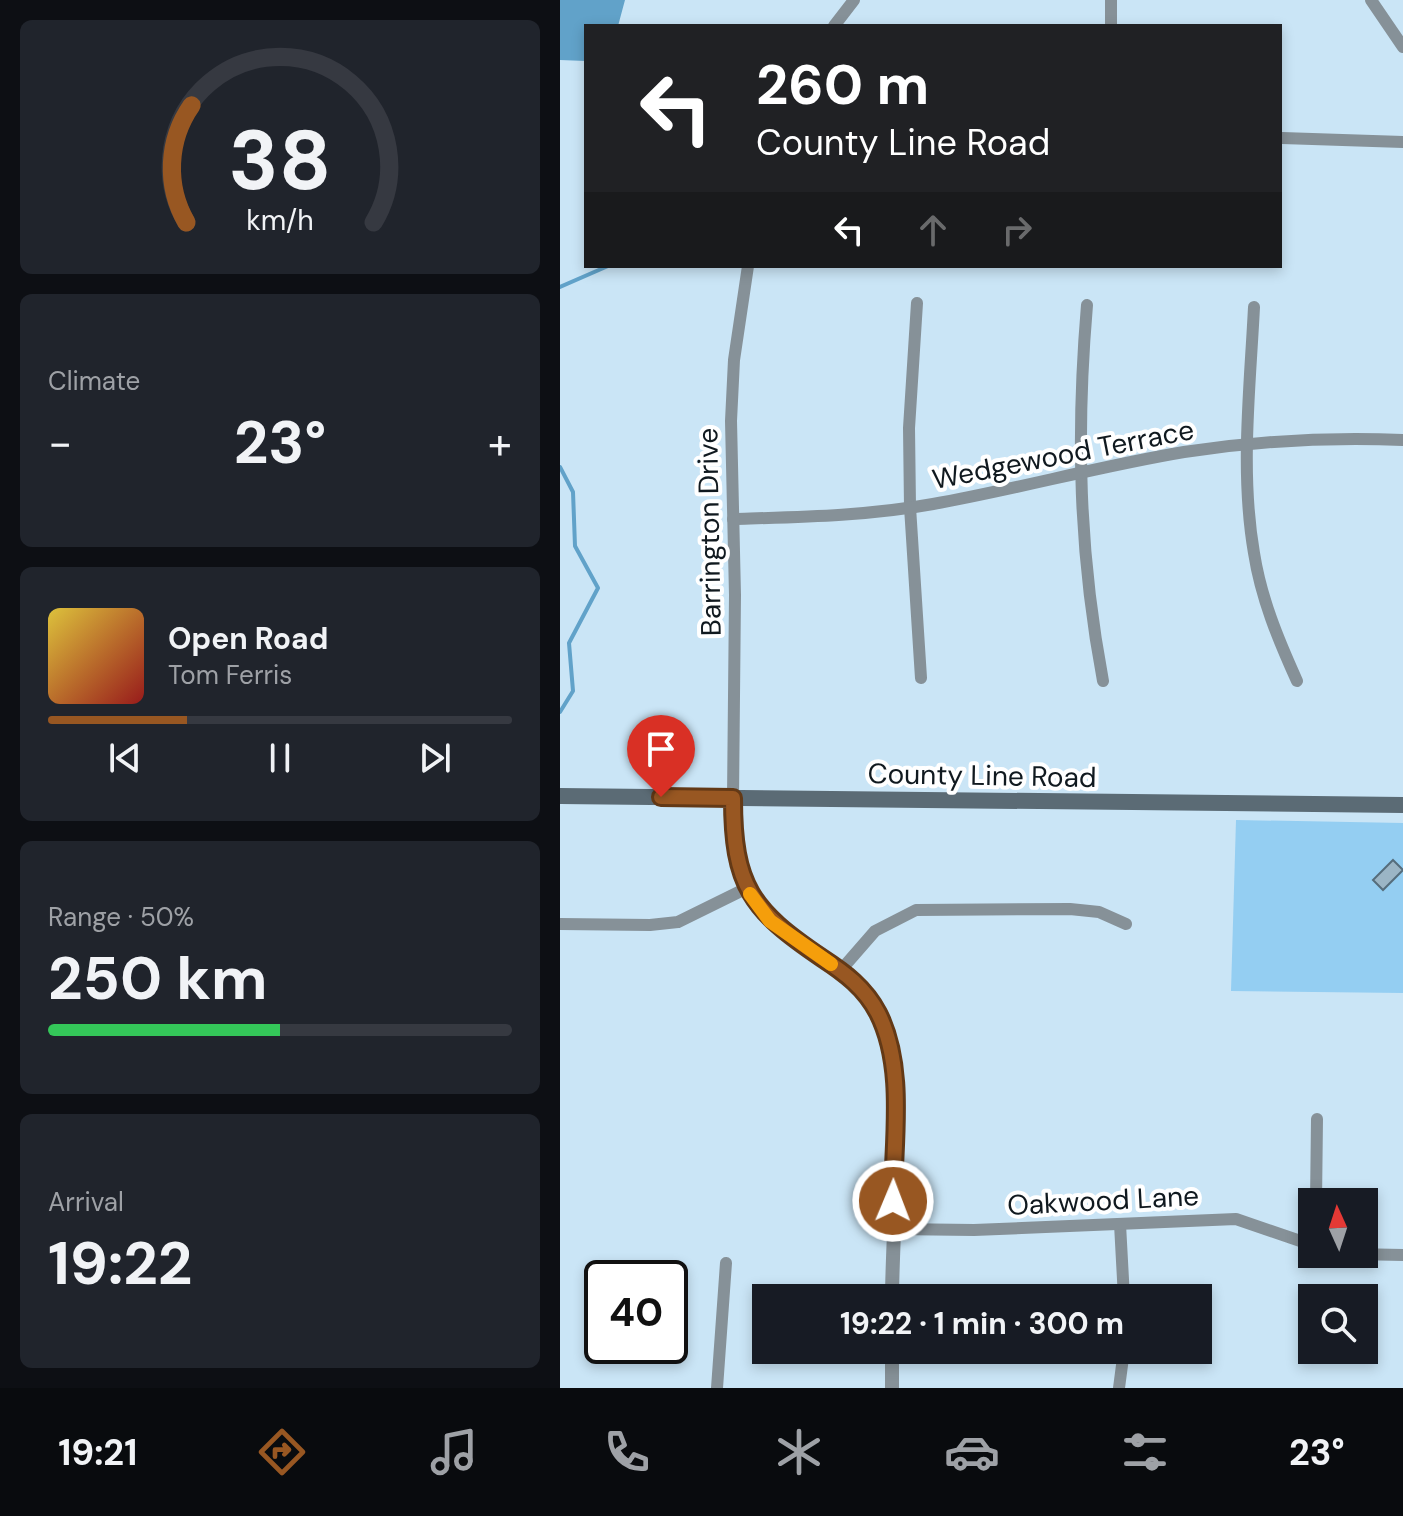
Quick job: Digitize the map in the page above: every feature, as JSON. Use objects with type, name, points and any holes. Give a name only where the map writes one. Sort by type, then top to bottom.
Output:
[{"type":"main road","name":"County Line Road","points":[[560,796],[1403,805]]},
{"type":"street","points":[[836,24],[854,0]]},
{"type":"street","points":[[1111,0],[1111,24]]},
{"type":"street","points":[[1373,1],[1403,47]]},
{"type":"street","points":[[1282,138],[1403,142]]},
{"type":"street","name":"Barrington Drive","points":[[733,798],[732,388],[748,268]]},
{"type":"street","points":[[917,303],[909,428],[910,507],[921,678]]},
{"type":"street","points":[[1087,305],[1080,415],[1083,553],[1103,681]]},
{"type":"street","points":[[1254,307],[1247,444],[1254,553],[1268,610],[1297,681]]},
{"type":"street","name":"Wedgewood Terrace","points":[[733,519],[910,507],[1159,457],[1247,444],[1319,439],[1403,440]]},
{"type":"street","points":[[733,798],[734,844],[747,888],[770,921],[841,970],[864,991],[877,1013],[892,1063],[892,1284]]},
{"type":"street","points":[[560,924],[650,925],[678,922],[747,888]]},
{"type":"street","points":[[841,970],[875,931],[916,910],[1070,909],[1099,912],[1126,924]]},
{"type":"street","points":[[1316,1188],[1317,1119]]},
{"type":"street","name":"Oakwood Lane","points":[[892,1229],[1236,1219],[1298,1240]]},
{"type":"street","points":[[1120,1224],[1123,1284]]},
{"type":"street","points":[[1378,1254],[1403,1255]]},
{"type":"street","points":[[717,1388],[726,1263]]},
{"type":"street","points":[[892,1364],[892,1388]]},
{"type":"street","points":[[1119,1388],[1122,1364]]},
{"type":"shaded area","points":[[560,0],[625,0],[619,24],[584,24],[584,61],[560,60]]},
{"type":"shaded area","points":[[1236,820],[1403,823],[1403,993],[1231,991]]},
{"type":"building","points":[[1393,860],[1403,870],[1383,890],[1373,880]]},
{"type":"waterway","points":[[560,287],[603,268]]},
{"type":"waterway","points":[[560,467],[573,492],[575,546],[598,588],[569,643],[573,691],[560,712]]},
{"type":"slow traffic","points":[[750,894],[770,921],[831,964]]},
{"type":"route","points":[[661,797],[733,798],[734,844],[741,872],[756,904],[770,921],[789,936],[855,982],[877,1013],[892,1063],[893,1201]]}]
